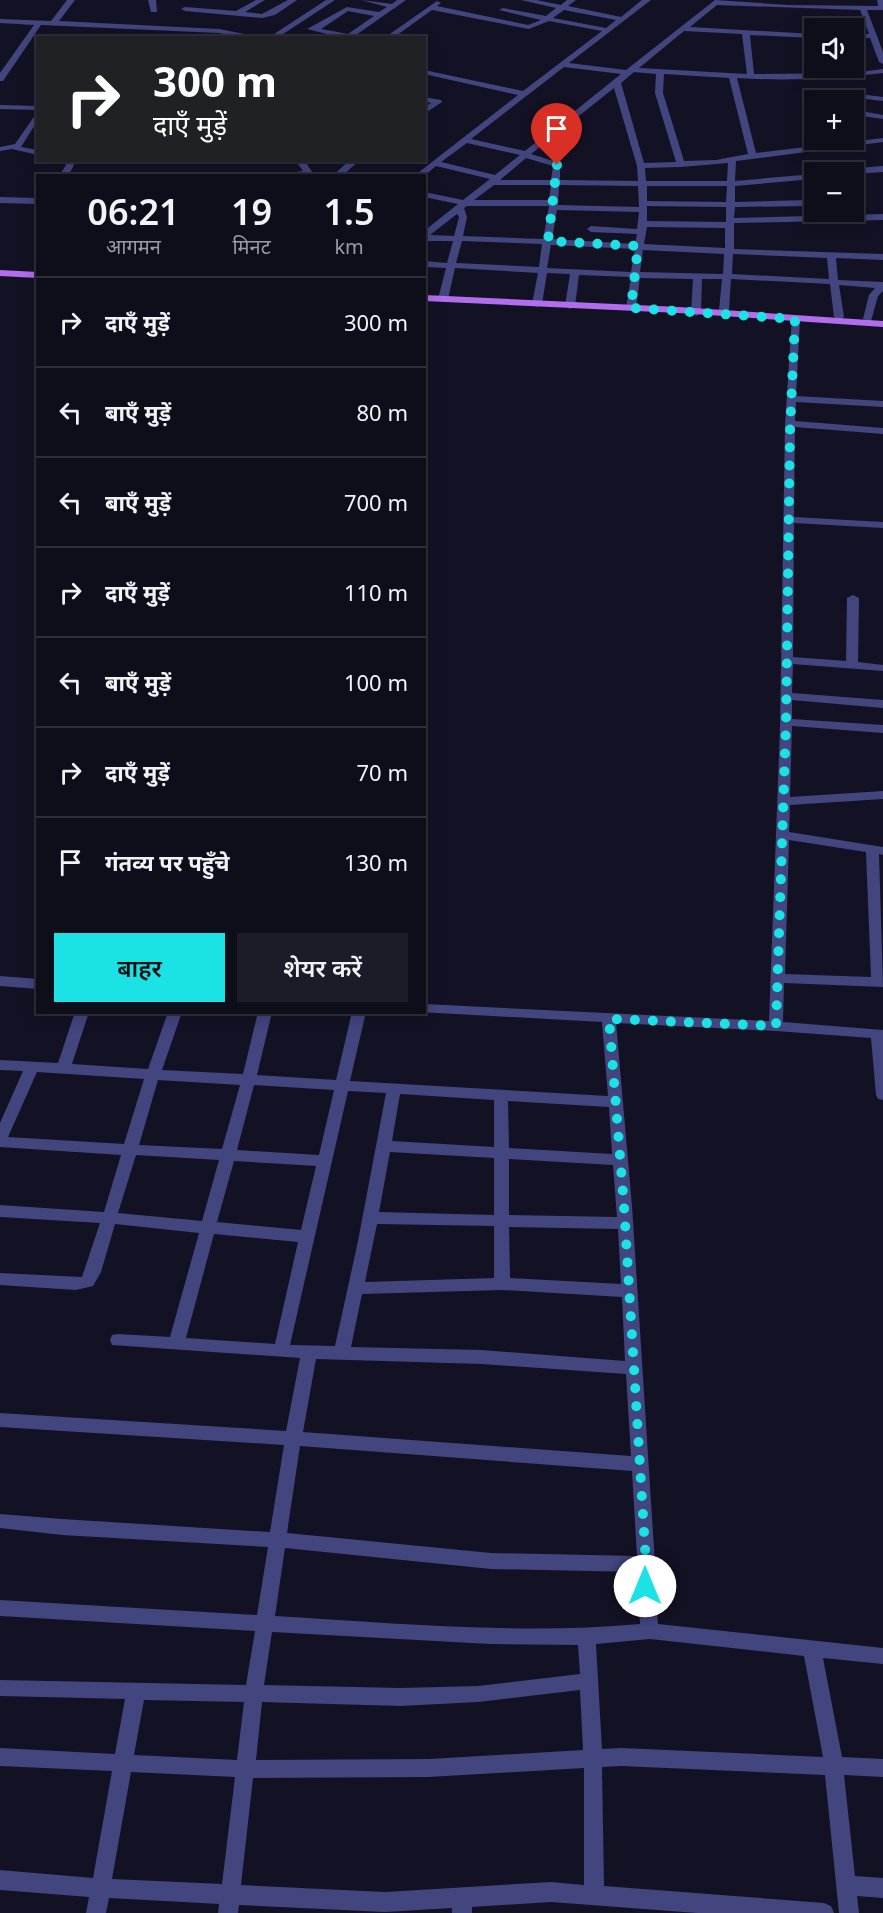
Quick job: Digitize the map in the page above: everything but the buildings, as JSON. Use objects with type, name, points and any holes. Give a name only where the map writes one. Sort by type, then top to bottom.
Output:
[{"type":"main road","points":[[0,273],[36,275]]},
{"type":"main road","points":[[426,298],[883,322]]},
{"type":"main road","points":[[696,311],[724,310],[839,317],[868,316],[883,322]]},
{"type":"street","points":[[53,24],[71,0]]},
{"type":"street","points":[[152,0],[154,10]]},
{"type":"street","points":[[172,29],[190,0]]},
{"type":"street","points":[[246,0],[261,0]]},
{"type":"street","points":[[239,13],[261,0]]},
{"type":"street","points":[[185,9],[265,16],[292,0]]},
{"type":"street","points":[[272,36],[279,24],[331,0]]},
{"type":"street","points":[[365,0],[393,6]]},
{"type":"street","points":[[355,36],[402,0]]},
{"type":"street","points":[[390,36],[442,0]]},
{"type":"street","points":[[525,0],[621,19]]},
{"type":"street","points":[[430,7],[529,27],[547,19],[572,0]]},
{"type":"street","points":[[420,174],[647,0]]},
{"type":"street","points":[[428,228],[462,205],[718,2],[842,4],[863,8],[882,8],[881,0]]},
{"type":"street","points":[[489,19],[507,7],[547,19],[606,30]]},
{"type":"street","points":[[863,8],[883,62]]},
{"type":"street","points":[[315,29],[346,9],[381,15]]},
{"type":"street","points":[[0,21],[172,29],[243,36]]},
{"type":"street","points":[[0,79],[39,23]]},
{"type":"street","points":[[279,24],[349,36]]},
{"type":"street","points":[[141,36],[146,28]]},
{"type":"street","points":[[682,29],[804,36]]},
{"type":"street","points":[[746,33],[751,78]]},
{"type":"street","points":[[864,36],[872,36]]},
{"type":"street","points":[[25,42],[36,43]]},
{"type":"street","points":[[563,65],[631,72],[660,70],[751,78],[851,75],[883,71]]},
{"type":"street","points":[[660,70],[659,93],[681,165]]},
{"type":"street","points":[[426,72],[524,94]]},
{"type":"street","points":[[733,77],[753,156]]},
{"type":"street","points":[[617,83],[641,166],[643,184],[641,228],[631,308]]},
{"type":"street","points":[[864,97],[883,99]]},
{"type":"street","points":[[426,99],[438,102],[426,111]]},
{"type":"street","points":[[0,107],[36,108]]},
{"type":"street","points":[[864,114],[883,117]]},
{"type":"street","points":[[15,148],[36,116]]},
{"type":"street","points":[[27,131],[36,132]]},
{"type":"street","points":[[466,140],[556,163],[554,205],[537,304]]},
{"type":"street","points":[[641,166],[681,165],[883,140]]},
{"type":"street","points":[[0,149],[15,148],[36,153]]},
{"type":"street","points":[[426,157],[493,180],[731,184],[804,178]]},
{"type":"street","points":[[724,310],[729,251],[732,159]]},
{"type":"street","points":[[301,162],[310,174]]},
{"type":"street","points":[[864,170],[883,169]]},
{"type":"street","points":[[426,195],[462,205],[643,207],[804,203]]},
{"type":"street","points":[[0,200],[36,201]]},
{"type":"street","points":[[443,299],[459,239],[462,205]]},
{"type":"street","points":[[591,229],[883,217]]},
{"type":"street","points":[[426,237],[729,251],[883,248]]},
{"type":"street","points":[[830,250],[883,256]]},
{"type":"street","points":[[830,250],[839,317]]},
{"type":"street","points":[[426,264],[634,275],[727,276],[883,285]]},
{"type":"street","points":[[570,306],[575,272]]},
{"type":"street","points":[[696,311],[698,276]]},
{"type":"street","points":[[868,316],[874,296],[883,285]]},
{"type":"street","points":[[868,316],[883,310]]},
{"type":"street","points":[[776,1026],[786,722],[790,424],[795,319]]},
{"type":"street","points":[[792,399],[883,404]]},
{"type":"street","points":[[790,424],[883,431]]},
{"type":"street","points":[[789,520],[883,525]]},
{"type":"street","points":[[852,665],[853,598]]},
{"type":"street","points":[[787,660],[883,668]]},
{"type":"street","points":[[786,696],[883,704]]},
{"type":"street","points":[[786,722],[883,729]]},
{"type":"street","points":[[783,801],[883,795]]},
{"type":"street","points":[[777,978],[881,982],[878,851],[782,835]]},
{"type":"street","points":[[2,985],[36,984]]},
{"type":"street","points":[[426,1009],[776,1026],[878,1034],[883,1089]]},
{"type":"street","points":[[63,1068],[81,1014]]},
{"type":"street","points":[[0,1279],[76,1284],[87,1282],[93,1272],[153,1074],[174,1014]]},
{"type":"street","points":[[176,1344],[249,1079],[265,1014]]},
{"type":"street","points":[[281,1351],[359,1014]]},
{"type":"street","points":[[609,1019],[625,1223],[638,1464],[646,1564],[645,1586],[650,1630]]},
{"type":"street","points":[[0,1065],[615,1102]]},
{"type":"street","points":[[32,1067],[0,1141],[325,1161]]},
{"type":"street","points":[[342,1353],[394,1088]]},
{"type":"street","points":[[501,1094],[502,1284]]},
{"type":"street","points":[[383,1146],[620,1160]]},
{"type":"street","points":[[0,1211],[109,1218],[308,1237]]},
{"type":"street","points":[[370,1218],[625,1223]]},
{"type":"street","points":[[356,1288],[502,1284],[629,1292]]},
{"type":"street","points":[[118,1340],[281,1351],[482,1357],[633,1368]]},
{"type":"street","points":[[230,1903],[254,1694],[293,1439],[309,1352]]},
{"type":"street","points":[[0,1420],[638,1464]]},
{"type":"street","points":[[0,1521],[278,1540],[491,1561],[646,1564]]},
{"type":"street","points":[[0,1608],[124,1617],[265,1622],[490,1636],[587,1637],[650,1630],[883,1656]]},
{"type":"street","points":[[587,1637],[593,1759],[594,1896]]},
{"type":"street","points":[[812,1648],[834,1766],[849,1913]]},
{"type":"street","points":[[0,1688],[400,1697],[478,1694],[589,1681]]},
{"type":"street","points":[[96,1913],[136,1692]]},
{"type":"street","points":[[0,1757],[245,1769],[429,1768],[621,1757],[883,1768]]},
{"type":"street","points":[[0,1880],[101,1888],[230,1903],[385,1902],[462,1905],[551,1892],[594,1896],[629,1906],[824,1913]]},
{"type":"street","points":[[846,1886],[883,1888]]},
{"type":"route","points":[[557,165],[554,207],[548,241],[638,246],[631,308],[795,319],[790,430],[786,722],[776,1026],[609,1019],[624,1206],[638,1464],[646,1564],[645,1586]]}]
